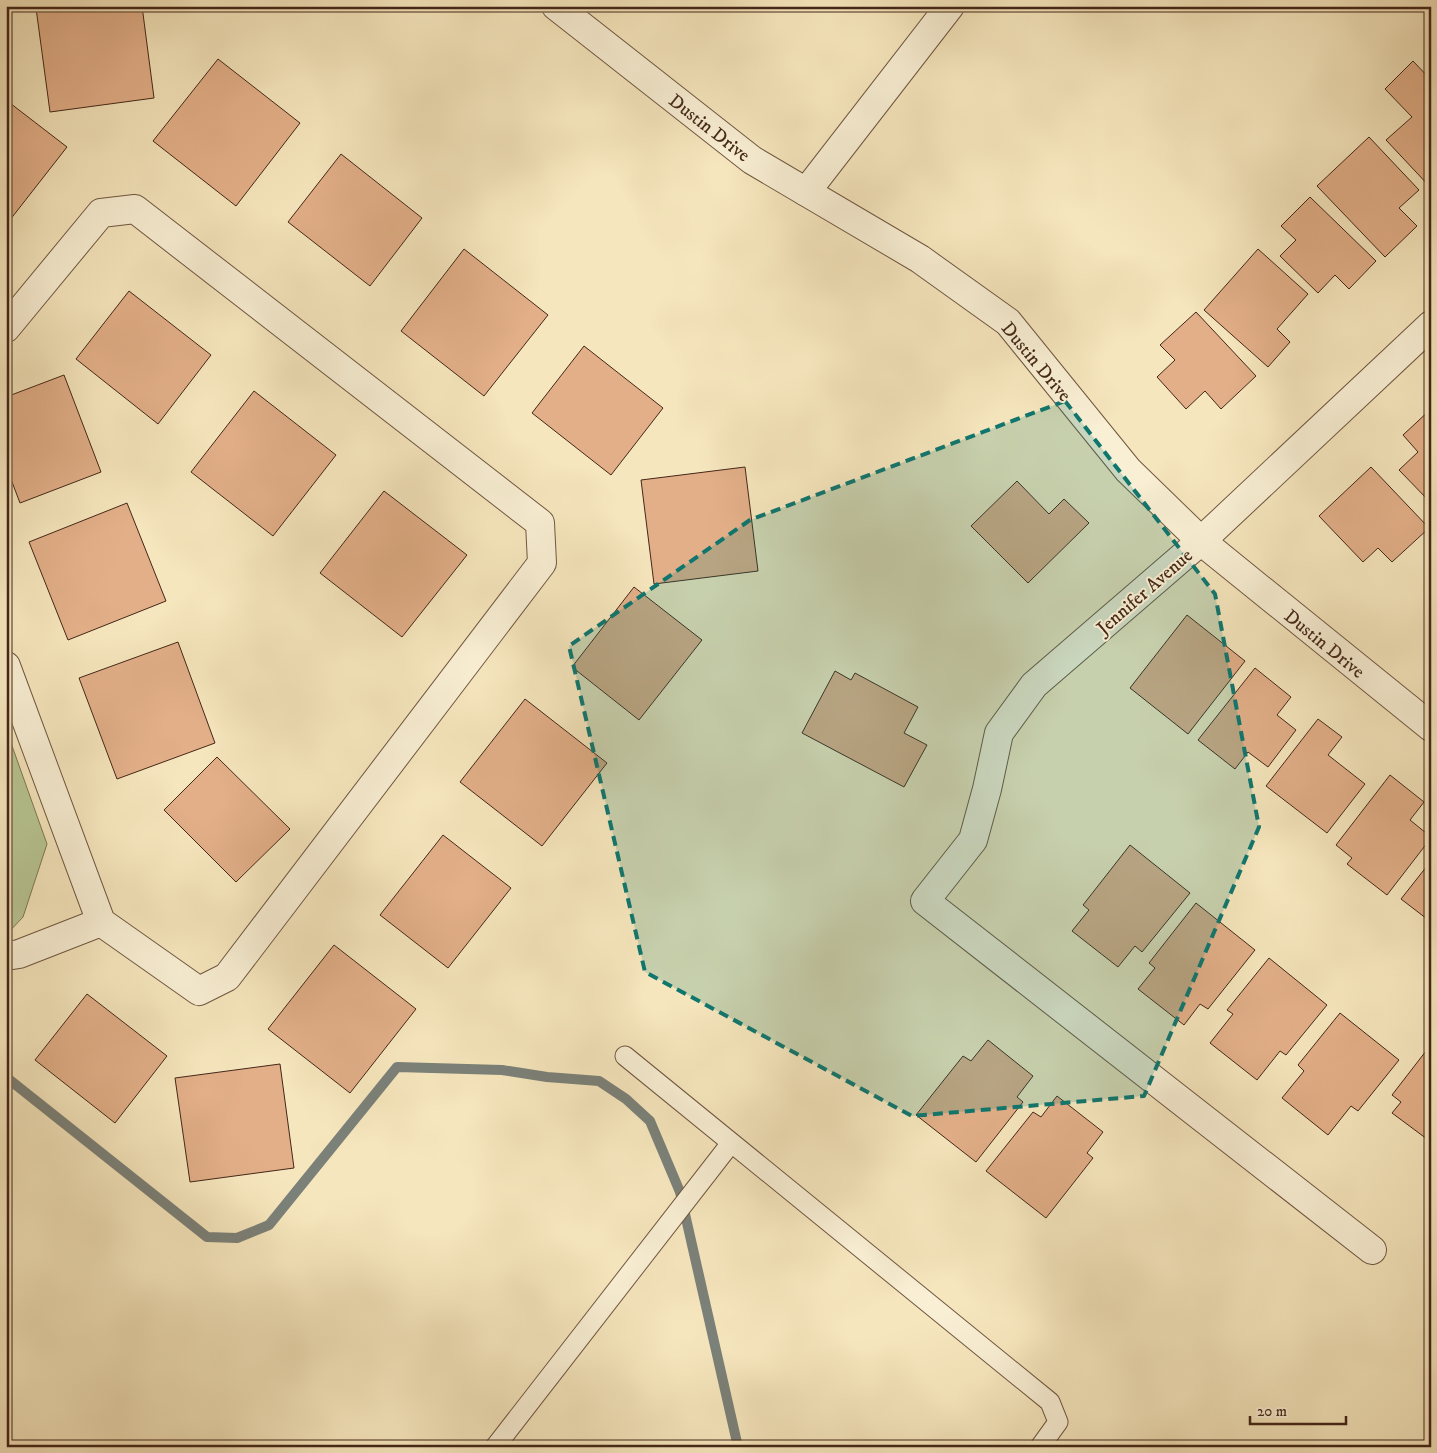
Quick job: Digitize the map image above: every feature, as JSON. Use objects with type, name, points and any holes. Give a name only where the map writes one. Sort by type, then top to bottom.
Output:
[{"type":"street","name":"Dustin Drive","points":[[556,6],[752,160],[920,259],[1008,322],[1128,470],[1201,541],[1431,727]]},
{"type":"street","points":[[806,192],[950,6]]},
{"type":"street","points":[[6,328],[100,213],[135,209],[540,523],[542,563],[227,977],[199,991],[101,922],[6,666]]},
{"type":"street","name":"Jennifer Avenue","points":[[1372,1250],[925,901],[973,840],[987,789],[999,732],[1034,686],[1201,541],[1431,325]]},
{"type":"street","points":[[6,956],[20,954],[101,922]]},
{"type":"lane","points":[[625,1056],[1050,1402],[1058,1422],[1040,1447]]},
{"type":"lane","points":[[495,1447],[731,1142]]},
{"type":"highlighted area","points":[[1065,401],[1215,594],[1259,827],[1144,1096],[912,1116],[645,972],[569,646],[750,520]]},
{"type":"green space","points":[[6,729],[47,844],[23,917],[6,935]]},
{"type":"building","points":[[48,6],[142,6],[154,98],[50,112],[36,8]]},
{"type":"building","points":[[218,59],[300,123],[236,206],[153,141]]},
{"type":"building","points":[[1413,61],[1431,80],[1431,188],[1386,140],[1412,117],[1385,89]]},
{"type":"building","points":[[6,100],[67,147],[6,225]]},
{"type":"building","points":[[1369,137],[1419,190],[1399,208],[1417,226],[1385,257],[1317,186]]},
{"type":"building","points":[[341,154],[422,218],[370,286],[288,222]]},
{"type":"building","points":[[1310,197],[1376,261],[1349,289],[1335,275],[1318,293],[1280,256],[1296,240],[1281,226]]},
{"type":"building","points":[[464,249],[548,315],[484,396],[401,331]]},
{"type":"building","points":[[1258,249],[1308,294],[1277,329],[1290,342],[1268,367],[1204,310]]},
{"type":"building","points":[[129,291],[211,355],[158,424],[76,359]]},
{"type":"building","points":[[1196,312],[1256,376],[1221,409],[1205,391],[1186,409],[1157,377],[1175,360],[1160,345]]},
{"type":"building","points":[[584,346],[663,408],[611,475],[532,413]]},
{"type":"building","points":[[64,375],[101,472],[20,503],[6,466],[6,397]]},
{"type":"building","points":[[254,391],[336,455],[273,536],[191,472]]},
{"type":"building","points":[[1431,409],[1431,503],[1399,470],[1418,452],[1403,435]]},
{"type":"building","points":[[745,467],[758,571],[654,584],[641,480]]},
{"type":"building","points":[[1371,467],[1429,528],[1392,562],[1378,548],[1363,562],[1319,516]]},
{"type":"building","points":[[1017,481],[1049,514],[1064,499],[1089,523],[1028,583],[971,526]]},
{"type":"building","points":[[384,491],[467,555],[402,637],[320,573]]},
{"type":"building","points":[[127,503],[166,601],[68,640],[29,542]]},
{"type":"building","points":[[634,587],[702,640],[639,720],[572,667]]},
{"type":"building","points":[[1187,615],[1245,661],[1188,734],[1130,688]]},
{"type":"building","points":[[178,642],[215,743],[117,779],[79,678]]},
{"type":"building","points":[[1255,668],[1291,697],[1277,715],[1296,730],[1268,767],[1248,752],[1235,769],[1198,740]]},
{"type":"building","points":[[835,671],[851,680],[855,673],[918,707],[904,733],[927,745],[904,787],[802,733]]},
{"type":"building","points":[[525,699],[607,763],[542,846],[460,782]]},
{"type":"building","points":[[1318,719],[1342,737],[1328,755],[1365,784],[1327,833],[1266,786]]},
{"type":"building","points":[[217,757],[290,829],[236,882],[164,810]]},
{"type":"building","points":[[1390,775],[1424,802],[1410,820],[1431,838],[1387,895],[1347,864],[1352,858],[1336,845]]},
{"type":"building","points":[[443,835],[511,888],[448,968],[380,915]]},
{"type":"building","points":[[1130,845],[1190,893],[1142,952],[1135,946],[1118,967],[1072,931],[1089,910],[1083,905]]},
{"type":"building","points":[[1431,861],[1431,922],[1401,899]]},
{"type":"building","points":[[1196,903],[1255,950],[1208,1009],[1200,1004],[1184,1025],[1138,989],[1155,968],[1149,963]]},
{"type":"building","points":[[334,945],[416,1009],[350,1093],[268,1029]]},
{"type":"building","points":[[1269,958],[1327,1005],[1286,1055],[1280,1051],[1257,1080],[1210,1043],[1233,1014],[1227,1010]]},
{"type":"building","points":[[87,994],[167,1056],[115,1123],[35,1060]]},
{"type":"building","points":[[1340,1013],[1399,1060],[1358,1111],[1351,1106],[1328,1135],[1282,1098],[1304,1071],[1298,1065]]},
{"type":"building","points":[[988,1040],[1033,1076],[1017,1097],[1023,1102],[976,1162],[916,1115],[963,1056],[971,1061]]},
{"type":"building","points":[[1426,1051],[1431,1054],[1431,1142],[1392,1113],[1401,1102],[1392,1095]]},
{"type":"building","points":[[280,1064],[294,1168],[190,1182],[175,1078]]},
{"type":"building","points":[[1057,1096],[1103,1132],[1087,1153],[1093,1158],[1046,1218],[986,1171],[1033,1112],[1041,1117]]},
{"type":"waterway","points":[[6,1077],[207,1237],[237,1238],[269,1225],[397,1067],[502,1070],[547,1077],[599,1081],[626,1099],[650,1121],[680,1192],[738,1447]]}]
